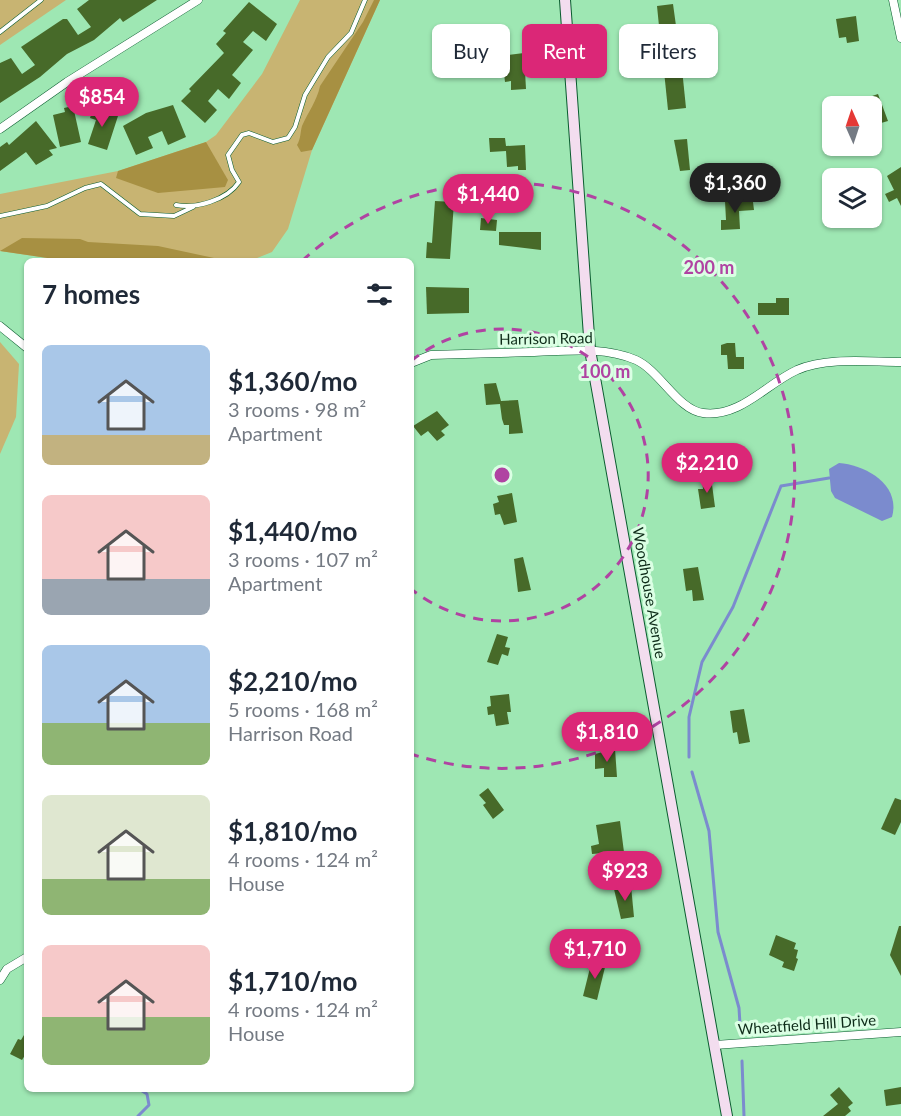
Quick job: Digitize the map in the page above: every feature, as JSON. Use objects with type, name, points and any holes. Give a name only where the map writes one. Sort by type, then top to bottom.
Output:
[{"type":"main road","name":"Woodhouse Avenue","points":[[565,0],[590,351],[727,1116]]},
{"type":"street","points":[[0,129],[67,82],[198,0]]},
{"type":"street","points":[[892,0],[901,38]]},
{"type":"street","points":[[0,326],[24,346]]},
{"type":"street","name":"Harrison Road","points":[[414,362],[431,355],[590,351],[637,360],[657,375],[688,407],[702,413],[724,412],[747,402],[796,370],[819,364],[901,362]]},
{"type":"street","points":[[0,980],[7,969],[24,959]]},
{"type":"street","name":"Wheatfield Hill Drive","points":[[715,1046],[901,1032]]},
{"type":"lane","points":[[0,32],[41,0]]},
{"type":"lane","points":[[0,216],[47,206],[94,184],[106,185],[122,202],[149,217],[174,216],[227,194],[239,182],[229,164],[228,155],[242,135],[249,134],[279,142],[292,133],[305,95],[328,57],[351,33],[365,0]]},
{"type":"lane","points":[[176,205],[194,206]]},
{"type":"shaded area","points":[[0,0],[66,0],[0,45]]},
{"type":"shaded area","points":[[300,0],[380,0],[312,150],[288,229],[272,252],[257,258],[48,258],[0,251],[0,194],[118,171],[206,142],[216,135],[262,74]]},
{"type":"shaded area","points":[[374,0],[380,0],[312,150],[301,152],[297,145],[302,126],[315,102],[320,86],[363,22]]},
{"type":"shaded area","points":[[206,142],[228,180],[225,187],[158,193],[116,178],[118,171]]},
{"type":"shaded area","points":[[22,238],[80,239],[88,242],[158,246],[214,258],[48,258],[0,251]]},
{"type":"shaded area","points":[[0,342],[19,364],[16,417],[0,454]]},
{"type":"water","points":[[839,463],[860,468],[886,486],[891,495],[892,517],[882,521],[835,498],[831,491],[829,469]]},
{"type":"building","points":[[89,0],[157,0],[123,22],[120,18],[94,40],[67,54],[40,77],[0,103],[0,63],[11,58],[22,74],[35,65],[21,47],[63,19],[67,19],[78,35],[91,27],[77,9]]},
{"type":"building","points":[[249,2],[277,24],[266,41],[253,31],[243,42],[253,50],[232,75],[241,83],[229,99],[218,89],[208,101],[217,110],[205,123],[181,101],[191,91],[189,89],[224,53],[216,44],[226,33],[223,31]]},
{"type":"building","points":[[673,4],[676,24],[659,24],[657,6]]},
{"type":"building","points":[[856,16],[859,41],[847,43],[846,37],[839,38],[836,19]]},
{"type":"building","points":[[522,53],[522,78],[525,78],[526,89],[511,90],[511,81],[505,82],[504,78],[510,78],[510,55]]},
{"type":"building","points":[[665,78],[683,78],[686,108],[668,110]]},
{"type":"building","points":[[173,105],[186,137],[168,145],[162,131],[148,137],[153,148],[136,155],[123,126],[146,113]]},
{"type":"building","points":[[882,105],[888,121],[882,123]]},
{"type":"building","points":[[73,106],[81,142],[60,147],[53,115],[65,112],[64,108]]},
{"type":"building","points":[[94,106],[118,116],[107,150],[88,144],[96,120],[90,118]]},
{"type":"building","points":[[36,121],[57,148],[49,150],[53,155],[36,165],[26,152],[0,171],[0,147],[7,142],[9,145]]},
{"type":"building","points":[[489,138],[505,138],[506,146],[525,145],[526,170],[518,170],[518,166],[507,167],[506,151],[490,152]]},
{"type":"building","points":[[687,139],[690,170],[680,171],[674,140]]},
{"type":"building","points":[[901,167],[901,206],[897,198],[889,202],[885,194],[894,190],[887,176]]},
{"type":"building","points":[[435,201],[454,202],[450,259],[426,258],[427,242],[432,243]]},
{"type":"building","points":[[725,201],[753,202],[754,210],[739,211],[740,229],[721,230],[721,220],[726,220]]},
{"type":"building","points":[[481,218],[497,220],[496,231],[480,230]]},
{"type":"building","points":[[499,232],[541,232],[541,250],[499,245]]},
{"type":"building","points":[[426,287],[469,288],[469,313],[427,314]]},
{"type":"building","points":[[776,298],[789,298],[789,315],[758,315],[758,303],[776,303]]},
{"type":"building","points":[[735,343],[736,357],[744,357],[744,369],[728,369],[727,355],[721,355],[721,345]]},
{"type":"building","points":[[496,383],[501,401],[518,400],[523,433],[509,434],[509,425],[504,425],[500,404],[486,405],[484,384]]},
{"type":"building","points":[[437,411],[449,425],[441,431],[445,435],[437,441],[428,431],[421,436],[414,425]]},
{"type":"building","points":[[711,477],[715,507],[701,509],[698,489],[703,489],[702,478]]},
{"type":"building","points":[[512,493],[517,522],[504,525],[500,514],[495,515],[493,504],[499,502],[497,496]]},
{"type":"building","points":[[523,557],[531,590],[518,592],[514,559]]},
{"type":"building","points":[[698,567],[704,600],[693,601],[692,590],[686,591],[683,569]]},
{"type":"building","points":[[497,634],[508,637],[505,647],[510,648],[508,656],[502,654],[498,665],[487,662]]},
{"type":"building","points":[[509,694],[511,712],[507,712],[509,724],[496,726],[494,714],[488,715],[487,707],[491,706],[490,696]]},
{"type":"building","points":[[744,709],[750,742],[739,744],[737,732],[733,733],[730,711]]},
{"type":"building","points":[[615,749],[617,777],[604,777],[604,768],[595,769],[595,754]]},
{"type":"building","points":[[488,788],[504,810],[493,819],[483,805],[486,803],[479,795]]},
{"type":"building","points":[[895,798],[901,800],[901,822],[895,835],[881,829]]},
{"type":"building","points":[[620,821],[625,860],[605,859],[604,853],[592,854],[591,846],[599,844],[596,825]]},
{"type":"building","points":[[631,886],[634,917],[621,919],[614,889]]},
{"type":"building","points":[[899,926],[901,926],[901,976],[890,955]]},
{"type":"building","points":[[776,935],[796,943],[794,949],[798,950],[796,958],[798,959],[794,971],[782,967],[784,962],[769,955]]},
{"type":"building","points":[[592,960],[606,963],[597,1000],[583,996]]},
{"type":"building","points":[[24,1035],[22,1060],[10,1054],[18,1039],[21,1040]]},
{"type":"building","points":[[839,1087],[853,1103],[848,1107],[851,1111],[845,1116],[823,1116],[838,1104],[830,1095]]},
{"type":"building","points":[[901,1087],[901,1104],[886,1106],[884,1090]]},
{"type":"waterway","points":[[689,757],[689,717],[702,662],[733,607],[781,486],[829,478]]},
{"type":"waterway","points":[[692,772],[709,831],[718,932],[739,1008],[740,1024]]},
{"type":"waterway","points":[[742,1061],[744,1116]]},
{"type":"waterway","points":[[138,1116],[149,1105],[147,1094],[144,1092]]}]
